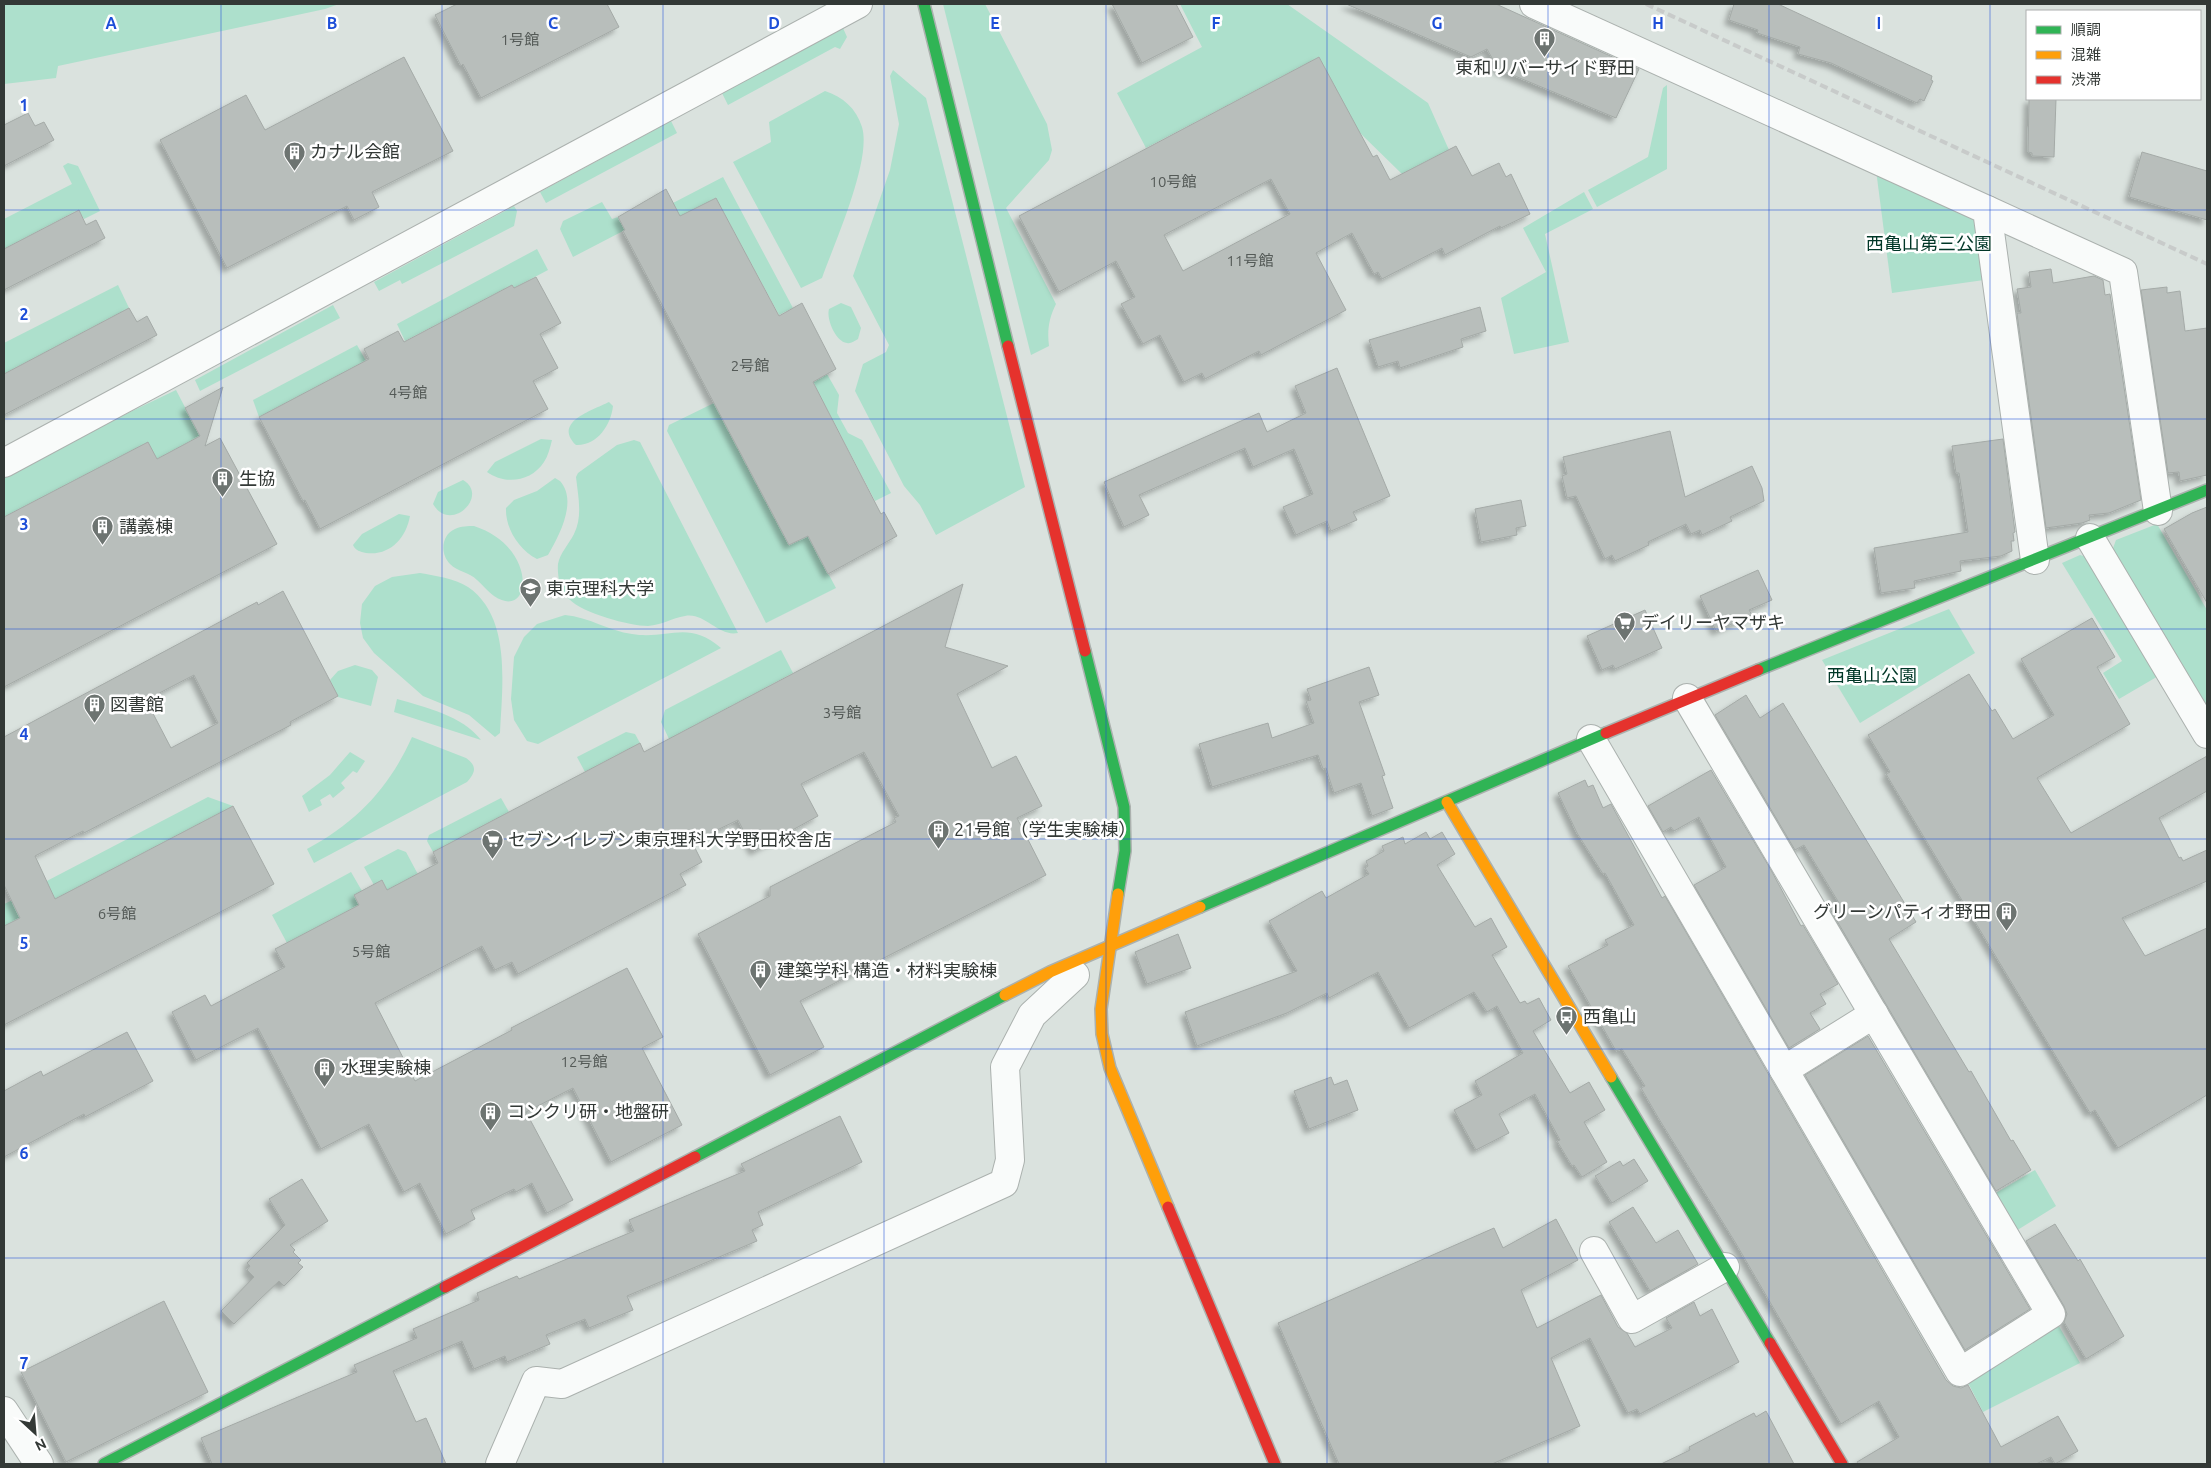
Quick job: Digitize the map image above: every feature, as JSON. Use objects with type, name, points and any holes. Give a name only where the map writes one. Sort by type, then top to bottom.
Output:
[{"type":"street","points":[[4,463],[858,4]]},
{"type":"street","points":[[924,4],[933,47],[1124,807],[1125,852],[1101,1009],[1102,1034],[1110,1068],[1275,1464]]},
{"type":"street","points":[[1534,4],[2123,272],[2158,511]]},
{"type":"street","points":[[1987,210],[2035,560]]},
{"type":"street","points":[[104,1464],[1050,972],[1687,698],[2206,493]]},
{"type":"street","points":[[2090,538],[2207,734]]},
{"type":"street","points":[[1591,739],[1960,1372],[2051,1314],[1687,698]]},
{"type":"street","points":[[1447,802],[1842,1464]]},
{"type":"street","points":[[500,1464],[536,1381],[562,1384],[1004,1183],[1010,1160],[1005,1066],[1032,1015],[1075,976]]},
{"type":"street","points":[[1784,1070],[1874,1014]]},
{"type":"street","points":[[1594,1251],[1632,1319],[1725,1267]]},
{"type":"street","points":[[4,1412],[39,1464]]},
{"type":"green space","points":[[339,4],[325,9],[58,66],[56,78],[4,84],[4,5]]},
{"type":"green space","points":[[943,4],[985,4],[1047,124],[1052,150],[1049,160],[1006,208],[1056,304],[1049,324],[1049,346],[1031,355]]},
{"type":"green space","points":[[1180,4],[1287,4],[1428,103],[1449,150],[1402,174],[1359,132],[1319,57],[1146,148],[1117,93],[1202,47]]},
{"type":"green space","points":[[843,28],[847,37],[840,49],[835,47],[728,105],[722,93]]},
{"type":"green space","points":[[893,70],[926,98],[1025,487],[936,535],[920,505],[904,486],[855,391],[863,364],[886,352],[889,345],[853,276],[890,170],[899,124],[890,76]]},
{"type":"green space","points":[[1667,85],[1667,169],[1597,207],[1588,190],[1648,157],[1663,88]]},
{"type":"green space","points":[[825,91],[838,96],[856,114],[862,127],[864,142],[862,160],[843,224],[822,278],[801,288],[733,162],[771,142],[769,122]]},
{"type":"green space","points":[[671,121],[677,133],[546,203],[540,192]]},
{"type":"green space","points":[[68,163],[78,166],[100,211],[84,219],[78,210],[4,249],[4,219],[72,184],[63,166]]},
{"type":"green space","name":"西亀山第三公園","points":[[1876,170],[1977,219],[1984,280],[1892,293]]},
{"type":"green space","points":[[723,177],[793,308],[779,315],[716,198],[680,217],[673,203]]},
{"type":"green space","points":[[1584,192],[1593,209],[1545,234],[1569,342],[1514,354],[1501,298],[1546,272],[1523,228]]},
{"type":"green space","points":[[602,202],[612,219],[618,217],[625,230],[573,257],[560,229],[563,221]]},
{"type":"green space","points":[[514,206],[517,211],[514,226],[402,284],[400,280],[379,291],[374,282]]},
{"type":"green space","points":[[537,249],[548,270],[514,288],[512,285],[405,341],[397,324]]},
{"type":"green space","points":[[118,285],[129,308],[4,374],[4,343]]},
{"type":"green space","points":[[841,303],[851,307],[861,328],[858,339],[850,343],[839,339],[830,324],[829,309]]},
{"type":"green space","points":[[333,305],[340,318],[200,391],[195,380]]},
{"type":"green space","points":[[357,345],[366,361],[259,417],[253,400]]},
{"type":"green space","points":[[827,374],[839,395],[837,413],[848,433],[862,440],[891,493],[875,501],[813,382]]},
{"type":"green space","points":[[176,390],[200,436],[157,459],[148,442],[4,517],[4,478]]},
{"type":"green space","points":[[609,402],[613,406],[612,413],[602,433],[590,442],[576,445],[570,437],[569,430],[572,424],[585,413]]},
{"type":"green space","points":[[714,403],[789,545],[808,536],[836,588],[766,623],[667,431],[669,425]]},
{"type":"green space","points":[[541,439],[552,440],[545,460],[539,469],[532,474],[510,480],[502,479],[487,472],[495,462]]},
{"type":"green space","points":[[634,440],[640,442],[738,633],[724,631],[692,616],[680,617],[648,626],[619,621],[584,609],[569,599],[563,591],[558,573],[558,564],[577,527],[579,506],[576,477],[578,473],[617,445]]},
{"type":"green space","points":[[555,478],[560,481],[565,489],[567,508],[565,518],[548,555],[537,559],[524,550],[514,538],[506,516],[506,508],[514,500],[537,491]]},
{"type":"green space","points":[[463,480],[470,487],[472,495],[470,503],[457,514],[449,515],[440,512],[433,504],[438,492]]},
{"type":"green space","points":[[399,514],[410,516],[405,531],[396,544],[382,552],[375,553],[366,553],[354,547],[353,545],[362,534]]},
{"type":"green space","points":[[2157,524],[2207,610],[2207,709],[2112,551],[2116,540]]},
{"type":"green space","points":[[464,526],[474,526],[495,536],[510,549],[519,564],[523,579],[522,591],[516,599],[507,601],[494,596],[474,577],[453,567],[447,560],[443,550],[445,540],[450,532]]},
{"type":"green space","points":[[2080,555],[2090,558],[2160,675],[2119,699],[2103,673],[2122,661],[2062,563]]},
{"type":"green space","points":[[420,573],[451,579],[463,584],[482,600],[492,616],[498,634],[502,674],[500,733],[495,737],[469,715],[423,696],[374,653],[363,638],[360,623],[362,604],[375,586],[392,577]]},
{"type":"green space","name":"西亀山公園","points":[[1949,609],[1975,653],[1860,723],[1822,660]]},
{"type":"green space","points":[[565,615],[582,618],[632,634],[656,635],[688,632],[698,634],[721,648],[538,744],[527,741],[514,720],[511,699],[514,657],[524,637],[537,624]]},
{"type":"green space","points":[[781,650],[793,673],[669,739],[661,722],[665,710]]},
{"type":"green space","points":[[355,665],[372,670],[378,677],[371,706],[338,697],[330,680],[338,671]]},
{"type":"green space","points":[[397,699],[431,709],[454,719],[481,740],[394,712]]},
{"type":"green space","points":[[626,732],[635,734],[640,743],[585,772],[577,757]]},
{"type":"green space","points":[[412,737],[466,758],[474,766],[474,772],[467,782],[314,863],[307,849],[325,839],[370,802],[393,772]]},
{"type":"green space","points":[[350,752],[365,761],[357,773],[353,771],[341,783],[345,788],[333,798],[330,794],[320,800],[322,805],[309,812],[302,796],[330,775]]},
{"type":"green space","points":[[208,797],[233,806],[55,899],[51,891],[47,893],[41,884]]},
{"type":"green space","points":[[501,798],[509,812],[433,852],[427,841],[429,835]]},
{"type":"green space","points":[[398,849],[406,852],[436,908],[412,877],[387,890],[383,881],[374,885],[364,867]]},
{"type":"green space","points":[[351,872],[362,891],[354,896],[359,905],[287,943],[272,915]]},
{"type":"green space","points":[[15,899],[20,907],[16,910],[20,918],[4,926],[4,904]]},
{"type":"green space","points":[[2035,1170],[2056,1206],[2011,1234],[1989,1197]]},
{"type":"green space","points":[[2056,1321],[2080,1363],[1983,1412],[1965,1377]]},
{"type":"building","points":[[457,4],[607,4],[619,27],[481,98],[463,64],[461,66],[435,15]]},
{"type":"building","points":[[1112,4],[1176,4],[1193,37],[1142,63]]},
{"type":"building","name":"東和リバーサイド野田","points":[[1346,4],[1496,4],[1639,69],[1616,118],[1498,69],[1487,49],[1471,57]]},
{"type":"building","points":[[1734,4],[1778,4],[1932,76],[1931,80],[1933,81],[1924,101],[1920,99],[1917,103],[1831,63],[1798,54],[1800,47],[1757,33],[1758,30],[1729,20]]},
{"type":"building","name":"カナル会館","points":[[404,57],[453,151],[372,192],[379,207],[354,220],[347,206],[227,268],[160,140],[246,95],[265,130]]},
{"type":"building","points":[[1319,57],[1373,157],[1377,155],[1390,180],[1456,146],[1472,176],[1499,163],[1506,177],[1511,174],[1530,214],[1501,228],[1500,226],[1445,255],[1442,248],[1382,279],[1378,272],[1374,274],[1352,233],[1316,253],[1346,310],[1261,355],[1259,351],[1205,379],[1202,373],[1184,382],[1160,335],[1143,344],[1121,304],[1135,297],[1116,261],[1059,292],[1019,216]],"holes":[[[1271,179],[1290,214],[1183,271],[1164,235]]]},
{"type":"building","points":[[2029,100],[2056,100],[2054,157],[2032,156],[2032,153],[2028,152]]},
{"type":"building","points":[[28,113],[35,126],[44,122],[54,140],[4,166],[4,125]]},
{"type":"building","points":[[2142,152],[2207,171],[2207,220],[2129,197]]},
{"type":"building","points":[[666,189],[680,216],[716,198],[779,316],[802,303],[836,369],[813,382],[881,514],[884,512],[897,536],[828,574],[808,536],[789,545],[623,231],[625,230],[618,217]]},
{"type":"building","points":[[79,210],[86,225],[96,220],[105,238],[4,290],[4,249]]},
{"type":"building","points":[[2051,269],[2053,283],[2094,276],[2103,280],[2105,295],[2110,294],[2141,500],[2109,513],[2089,515],[2090,520],[2082,523],[2046,528],[2017,313],[2021,313],[2017,289],[2031,287],[2029,272]]},
{"type":"building","points":[[536,277],[561,323],[540,334],[558,368],[533,381],[548,409],[320,529],[305,500],[303,501],[259,417],[369,359],[364,349],[398,331],[404,342],[512,285],[514,288]]},
{"type":"building","points":[[2167,287],[2167,293],[2180,291],[2185,331],[2207,328],[2207,475],[2180,481],[2179,472],[2168,473],[2141,290]]},
{"type":"building","points":[[1480,307],[1486,331],[1461,339],[1463,347],[1400,368],[1398,361],[1378,367],[1369,340]]},
{"type":"building","points":[[129,308],[137,322],[147,316],[157,335],[4,415],[4,374]]},
{"type":"building","points":[[1337,368],[1390,496],[1353,512],[1357,520],[1331,531],[1327,521],[1296,535],[1283,507],[1313,494],[1294,449],[1253,467],[1245,448],[1139,495],[1149,515],[1124,527],[1104,482],[1259,413],[1267,432],[1306,413],[1295,386]]},
{"type":"building","name":"講義棟","points":[[223,387],[205,446],[220,438],[277,544],[4,687],[4,517],[148,442],[157,459],[200,436],[185,408]]},
{"type":"building","points":[[1670,431],[1685,497],[1752,466],[1762,488],[1764,501],[1730,517],[1732,521],[1702,535],[1700,530],[1691,534],[1686,524],[1648,542],[1649,545],[1615,561],[1612,555],[1605,559],[1576,496],[1567,498],[1562,476],[1567,474],[1563,457]]},
{"type":"building","points":[[2003,439],[2015,532],[2013,533],[2014,541],[2011,541],[2012,551],[2001,556],[1960,561],[1961,571],[1914,581],[1915,588],[1881,593],[1874,548],[1968,532],[1959,473],[1956,473],[1952,446]]},
{"type":"building","points":[[1521,500],[1526,526],[1516,528],[1517,535],[1481,542],[1475,509]]},
{"type":"building","points":[[2207,507],[2207,603],[2164,529]]},
{"type":"building","points":[[1758,570],[1772,600],[1749,610],[1752,615],[1716,631],[1700,596]]},
{"type":"building","points":[[963,584],[945,647],[1008,666],[957,694],[992,768],[1016,756],[1042,806],[1017,818],[1046,875],[800,1001],[824,1047],[770,1075],[698,934],[770,896],[770,887],[896,822],[894,818],[899,816],[864,752],[801,784],[818,816],[754,851],[738,820],[692,842],[702,862],[680,874],[686,885],[518,974],[512,962],[495,970],[482,946],[375,1003],[415,1081],[512,1030],[511,1028],[627,968],[663,1037],[642,1048],[682,1125],[611,1162],[573,1088],[526,1112],[573,1200],[547,1213],[532,1183],[516,1192],[514,1189],[471,1210],[475,1219],[446,1234],[420,1183],[404,1192],[369,1124],[321,1149],[258,1028],[196,1060],[172,1012],[205,995],[211,1006],[285,967],[275,949],[359,905],[354,895],[382,880],[387,890],[438,863],[433,852],[640,743],[644,752]]},
{"type":"building","points":[[283,591],[338,696],[290,722],[291,725],[84,833],[83,831],[35,856],[55,899],[233,806],[274,884],[4,1025],[4,926],[20,918],[4,885],[4,737],[257,602],[258,605]],"holes":[[[194,675],[218,723],[171,748],[146,700]]]},
{"type":"building","name":"デイリーヤマザキ","points":[[1645,610],[1662,648],[1615,669],[1613,665],[1602,670],[1587,636]]},
{"type":"building","points":[[2092,618],[2115,657],[2097,667],[2130,724],[2037,778],[2071,833],[2207,756],[2207,791],[2159,818],[2179,858],[2181,857],[2183,861],[2207,850],[2207,881],[2122,918],[2145,956],[2207,928],[2207,1095],[2118,1148],[2095,1110],[2090,1113],[1886,774],[1890,772],[1868,735],[1969,674],[1992,711],[1995,709],[2013,739],[2054,715],[2021,659]]},
{"type":"building","points":[[1369,667],[1379,695],[1359,702],[1385,775],[1382,776],[1393,808],[1372,816],[1361,783],[1334,793],[1326,768],[1323,769],[1318,755],[1212,787],[1199,744],[1268,723],[1272,738],[1314,723],[1306,701],[1311,700],[1307,689]]},
{"type":"building","points":[[1746,695],[1760,718],[1783,703],[1916,922],[1889,939],[1969,1072],[1971,1071],[2011,1141],[2013,1140],[2031,1170],[1996,1191],[1830,909],[1839,903],[1804,845],[1795,850],[1715,715]]},
{"type":"building","points":[[1711,770],[1771,870],[1801,926],[1803,925],[1838,984],[1820,994],[1826,1004],[1810,1013],[1820,1029],[1789,1048],[1694,885],[1726,867],[1699,817],[1674,831],[1671,827],[1663,832],[1648,806]]},
{"type":"building","points":[[1585,780],[1588,787],[1593,785],[1603,808],[1611,804],[1662,898],[1665,896],[1946,1380],[1953,1386],[1961,1388],[1968,1385],[2001,1447],[2058,1416],[2078,1451],[2055,1464],[2051,1457],[2036,1464],[1858,1464],[1857,1462],[1899,1437],[1879,1401],[1841,1424],[1735,1242],[1641,1088],[1645,1086],[1622,1049],[1616,1051],[1568,966],[1608,945],[1605,940],[1634,925],[1605,873],[1603,874],[1577,833],[1558,793]]},
{"type":"building","points":[[1426,832],[1430,839],[1442,832],[1455,854],[1437,865],[1475,927],[1491,918],[1507,947],[1492,955],[1520,1003],[1525,1001],[1527,1004],[1539,998],[1551,1020],[1533,1031],[1570,1093],[1589,1082],[1605,1110],[1584,1122],[1607,1162],[1582,1177],[1574,1165],[1572,1166],[1557,1141],[1560,1140],[1535,1094],[1499,1114],[1509,1133],[1476,1150],[1454,1110],[1482,1095],[1475,1081],[1523,1053],[1497,1006],[1487,1012],[1474,992],[1409,1028],[1378,972],[1329,998],[1327,993],[1287,1013],[1197,1046],[1185,1012],[1297,971],[1269,921],[1322,891],[1326,898],[1369,874],[1365,868],[1368,866],[1366,861],[1384,851],[1382,846],[1403,837],[1405,844]]},
{"type":"building","points":[[1178,934],[1191,968],[1147,984],[1135,952]]},
{"type":"building","points":[[127,1032],[153,1081],[85,1117],[84,1114],[4,1157],[4,1091],[41,1071],[43,1076]]},
{"type":"building","points":[[1868,1036],[2030,1309],[1965,1350],[1805,1075]]},
{"type":"building","points":[[1331,1077],[1334,1085],[1347,1080],[1358,1110],[1309,1129],[1294,1091]]},
{"type":"building","points":[[840,1116],[862,1162],[758,1212],[763,1225],[752,1230],[757,1241],[627,1296],[633,1310],[589,1328],[585,1319],[546,1335],[550,1344],[507,1362],[505,1356],[474,1369],[462,1341],[393,1371],[416,1422],[426,1418],[446,1464],[212,1464],[201,1438],[357,1372],[354,1365],[417,1338],[413,1329],[479,1300],[477,1293],[517,1276],[519,1279],[634,1231],[629,1220],[745,1171],[741,1164]]},
{"type":"building","points":[[1634,1159],[1648,1181],[1612,1203],[1595,1176],[1620,1161],[1623,1166]]},
{"type":"building","points":[[302,1179],[328,1221],[290,1245],[295,1250],[293,1252],[301,1260],[298,1263],[303,1267],[284,1286],[279,1281],[234,1324],[221,1311],[254,1277],[247,1270],[250,1266],[247,1263],[285,1225],[269,1199]]},
{"type":"building","points":[[1633,1207],[1656,1243],[1678,1230],[1698,1264],[1650,1291],[1609,1222]]},
{"type":"building","points":[[1556,1219],[1578,1260],[1521,1290],[1537,1328],[1601,1295],[1618,1327],[1627,1333],[1635,1347],[1672,1328],[1666,1318],[1694,1302],[1700,1316],[1712,1309],[1739,1362],[1640,1414],[1637,1409],[1628,1413],[1590,1338],[1551,1358],[1580,1426],[1492,1464],[1339,1464],[1278,1323],[1494,1228],[1503,1248]]},
{"type":"building","points":[[2055,1224],[2078,1261],[2080,1259],[2124,1336],[2086,1359],[2064,1322],[2067,1314],[2064,1306],[2026,1241]]},
{"type":"building","points":[[164,1301],[208,1392],[66,1462],[21,1372]]},
{"type":"building","points":[[1766,1411],[1794,1464],[1661,1464],[1690,1450],[1689,1447],[1754,1413],[1756,1417]]},
{"type":"railway","points":[[1646,4],[2207,264]]},
{"type":"traffic: fast","points":[[924,4],[1008,346]]},
{"type":"traffic: fast","points":[[1758,670],[2207,490]]},
{"type":"traffic: fast","points":[[1085,651],[1124,807],[1125,851],[1118,894]]},
{"type":"traffic: fast","points":[[1200,907],[1606,733]]},
{"type":"traffic: fast","points":[[695,1157],[1005,995]]},
{"type":"traffic: fast","points":[[1611,1077],[1770,1343]]},
{"type":"traffic: fast","points":[[104,1464],[445,1287]]},
{"type":"traffic: slow","points":[[1447,802],[1611,1077]]},
{"type":"traffic: slow","points":[[1118,894],[1101,1009],[1102,1034],[1110,1068],[1168,1207]]},
{"type":"traffic: slow","points":[[1005,995],[1050,972],[1200,907]]},
{"type":"traffic: jam","points":[[1008,346],[1085,651]]},
{"type":"traffic: jam","points":[[1606,733],[1758,670]]},
{"type":"traffic: jam","points":[[445,1287],[695,1157]]},
{"type":"traffic: jam","points":[[1168,1207],[1275,1464]]},
{"type":"traffic: jam","points":[[1770,1343],[1842,1464]]},
{"type":"place","name":"東和リバーサイド野田","points":[[1545,57]]},
{"type":"place","name":"カナル会館","points":[[294,171]]},
{"type":"place","name":"生協","points":[[223,498]]},
{"type":"place","name":"講義棟","points":[[103,546]]},
{"type":"place","name":"東京理科大学","points":[[530,608]]},
{"type":"place","name":"デイリーヤマザキ","points":[[1625,642]]},
{"type":"place","name":"図書館","points":[[94,724]]},
{"type":"place","name":"21号館（学生実験棟）","points":[[938,849]]},
{"type":"place","name":"セブンイレブン東京理科大学野田校舎店","points":[[492,859]]},
{"type":"place","name":"グリーンパティオ野田","points":[[2007,931]]},
{"type":"place","name":"建築学科 構造・材料実験棟","points":[[761,990]]},
{"type":"place","name":"西亀山","points":[[1567,1036]]},
{"type":"place","name":"水理実験棟","points":[[325,1087]]},
{"type":"place","name":"コンクリ研・地盤研","points":[[491,1131]]}]
